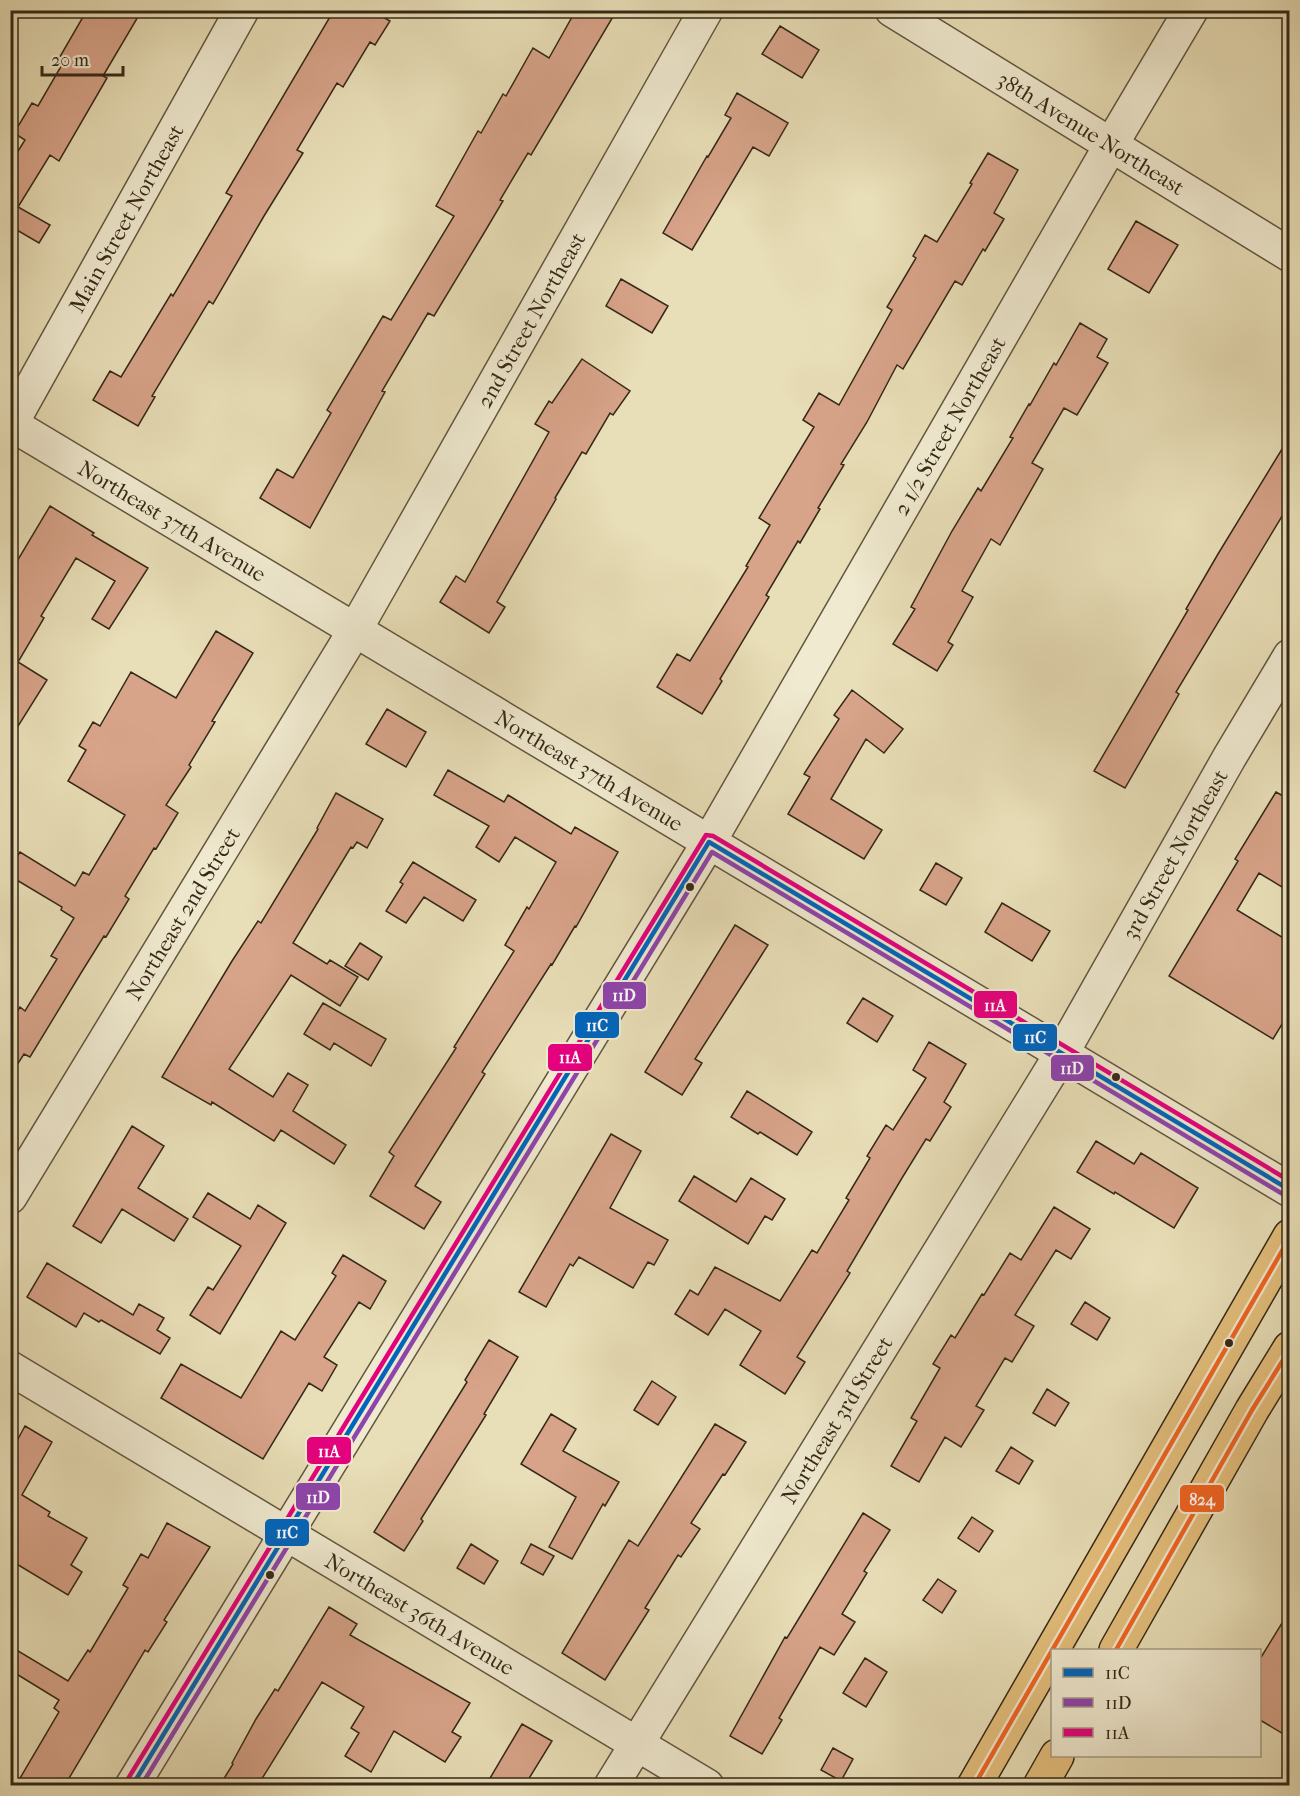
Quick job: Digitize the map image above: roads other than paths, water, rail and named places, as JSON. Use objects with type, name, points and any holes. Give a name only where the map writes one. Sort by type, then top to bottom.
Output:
[{"type":"main road","points":[[1052,1649],[1290,1236]]},
{"type":"main road","points":[[1117,1649],[1252,1410],[1290,1348]]},
{"type":"main road","points":[[974,1785],[1051,1651]]},
{"type":"main road","points":[[1040,1785],[1056,1757]]},
{"type":"street","name":"Main Street Northeast","points":[[11,425],[242,10]]},
{"type":"street","name":"2nd Street Northeast","points":[[355,630],[706,10]]},
{"type":"street","name":"38th Avenue Northeast","points":[[892,10],[1290,255]]},
{"type":"street","name":"2 1/2 Street Northeast","points":[[132,1785],[709,842],[1191,10]]},
{"type":"street","name":"Northeast 37th Avenue","points":[[11,425],[1290,1190]]},
{"type":"street","name":"Northeast 2nd Street","points":[[10,1197],[355,630]]},
{"type":"street","name":"3rd Street Northeast","points":[[1062,1053],[1229,758],[1290,656]]},
{"type":"street","name":"Northeast 3rd Street","points":[[611,1785],[1062,1053]]},
{"type":"street","name":"Northeast 36th Avenue","points":[[10,1368],[707,1785]]}]
